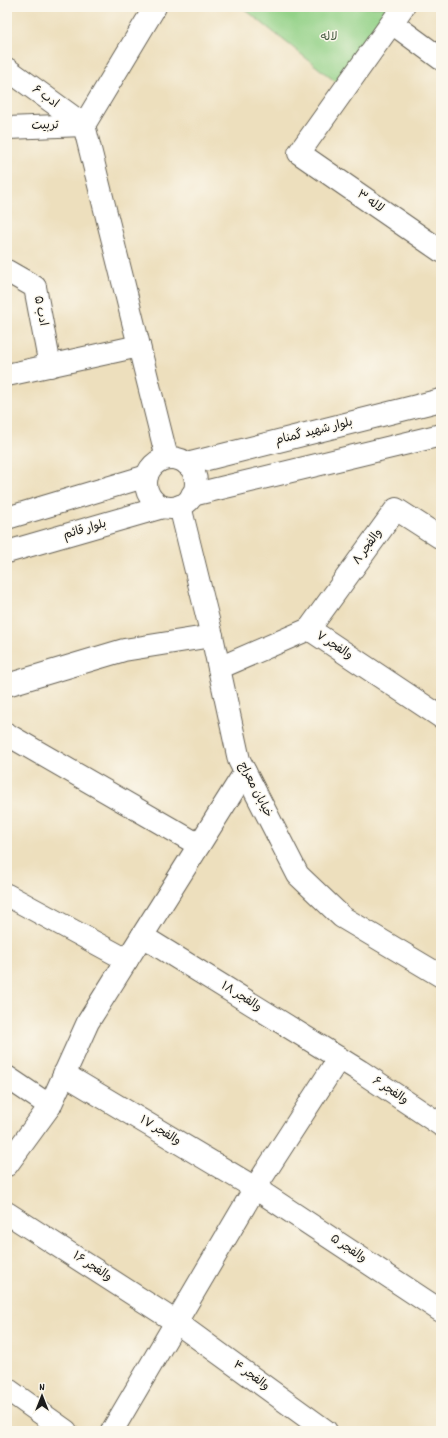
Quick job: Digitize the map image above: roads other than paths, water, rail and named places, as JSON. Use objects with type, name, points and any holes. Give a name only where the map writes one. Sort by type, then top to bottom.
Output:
[{"type":"street","points":[[155,7],[84,125],[167,458]]},
{"type":"street","points":[[397,15],[441,58]]},
{"type":"street","name":"لاله ۳","points":[[397,15],[299,153],[441,251]]},
{"type":"street","name":"ادب ۶","points":[[7,69],[84,125]]},
{"type":"street","name":"تربیت","points":[[7,128],[84,125]]},
{"type":"street","name":"ادب ۵","points":[[7,272],[35,287],[50,366]]},
{"type":"street","points":[[7,375],[139,346]]},
{"type":"street","name":"بلوار شهید گمنام","points":[[187,464],[441,400]]},
{"type":"street","points":[[179,503],[196,484],[194,473],[187,464],[178,459],[167,458],[158,461],[151,467],[146,476],[148,495],[155,502],[179,503],[441,435]]},
{"type":"street","points":[[7,518],[146,476]]},
{"type":"street","name":"بلوار قائم","points":[[7,552],[179,503]]},
{"type":"street","name":"خیابان معراج","points":[[179,503],[212,636],[239,760],[298,875],[342,917],[441,976]]},
{"type":"street","name":"والفجر ۸","points":[[309,629],[396,509],[441,538]]},
{"type":"street","name":"والفجر ۷","points":[[219,668],[309,629],[441,716]]},
{"type":"street","points":[[7,685],[124,650],[212,636]]},
{"type":"street","points":[[7,734],[199,845]]},
{"type":"street","points":[[7,1165],[50,1106],[88,1022],[245,772]]},
{"type":"street","points":[[7,895],[127,960]]},
{"type":"street","name":"والفجر ۱۸","points":[[142,936],[340,1058]]},
{"type":"street","points":[[112,1431],[255,1188],[340,1058]]},
{"type":"street","name":"والفجر ۶","points":[[340,1058],[441,1124]]},
{"type":"street","name":"والفجر ۱۷","points":[[64,1074],[255,1188]]},
{"type":"street","points":[[7,1077],[50,1106]]},
{"type":"street","name":"والفجر ۵","points":[[255,1188],[441,1311]]},
{"type":"street","name":"والفجر ۱۶","points":[[7,1213],[176,1322]]},
{"type":"street","name":"والفجر ۴","points":[[176,1322],[326,1431]]},
{"type":"street","points":[[7,1389],[66,1431]]},
{"type":"park label","name":"لاله","points":[[329,37]]}]
